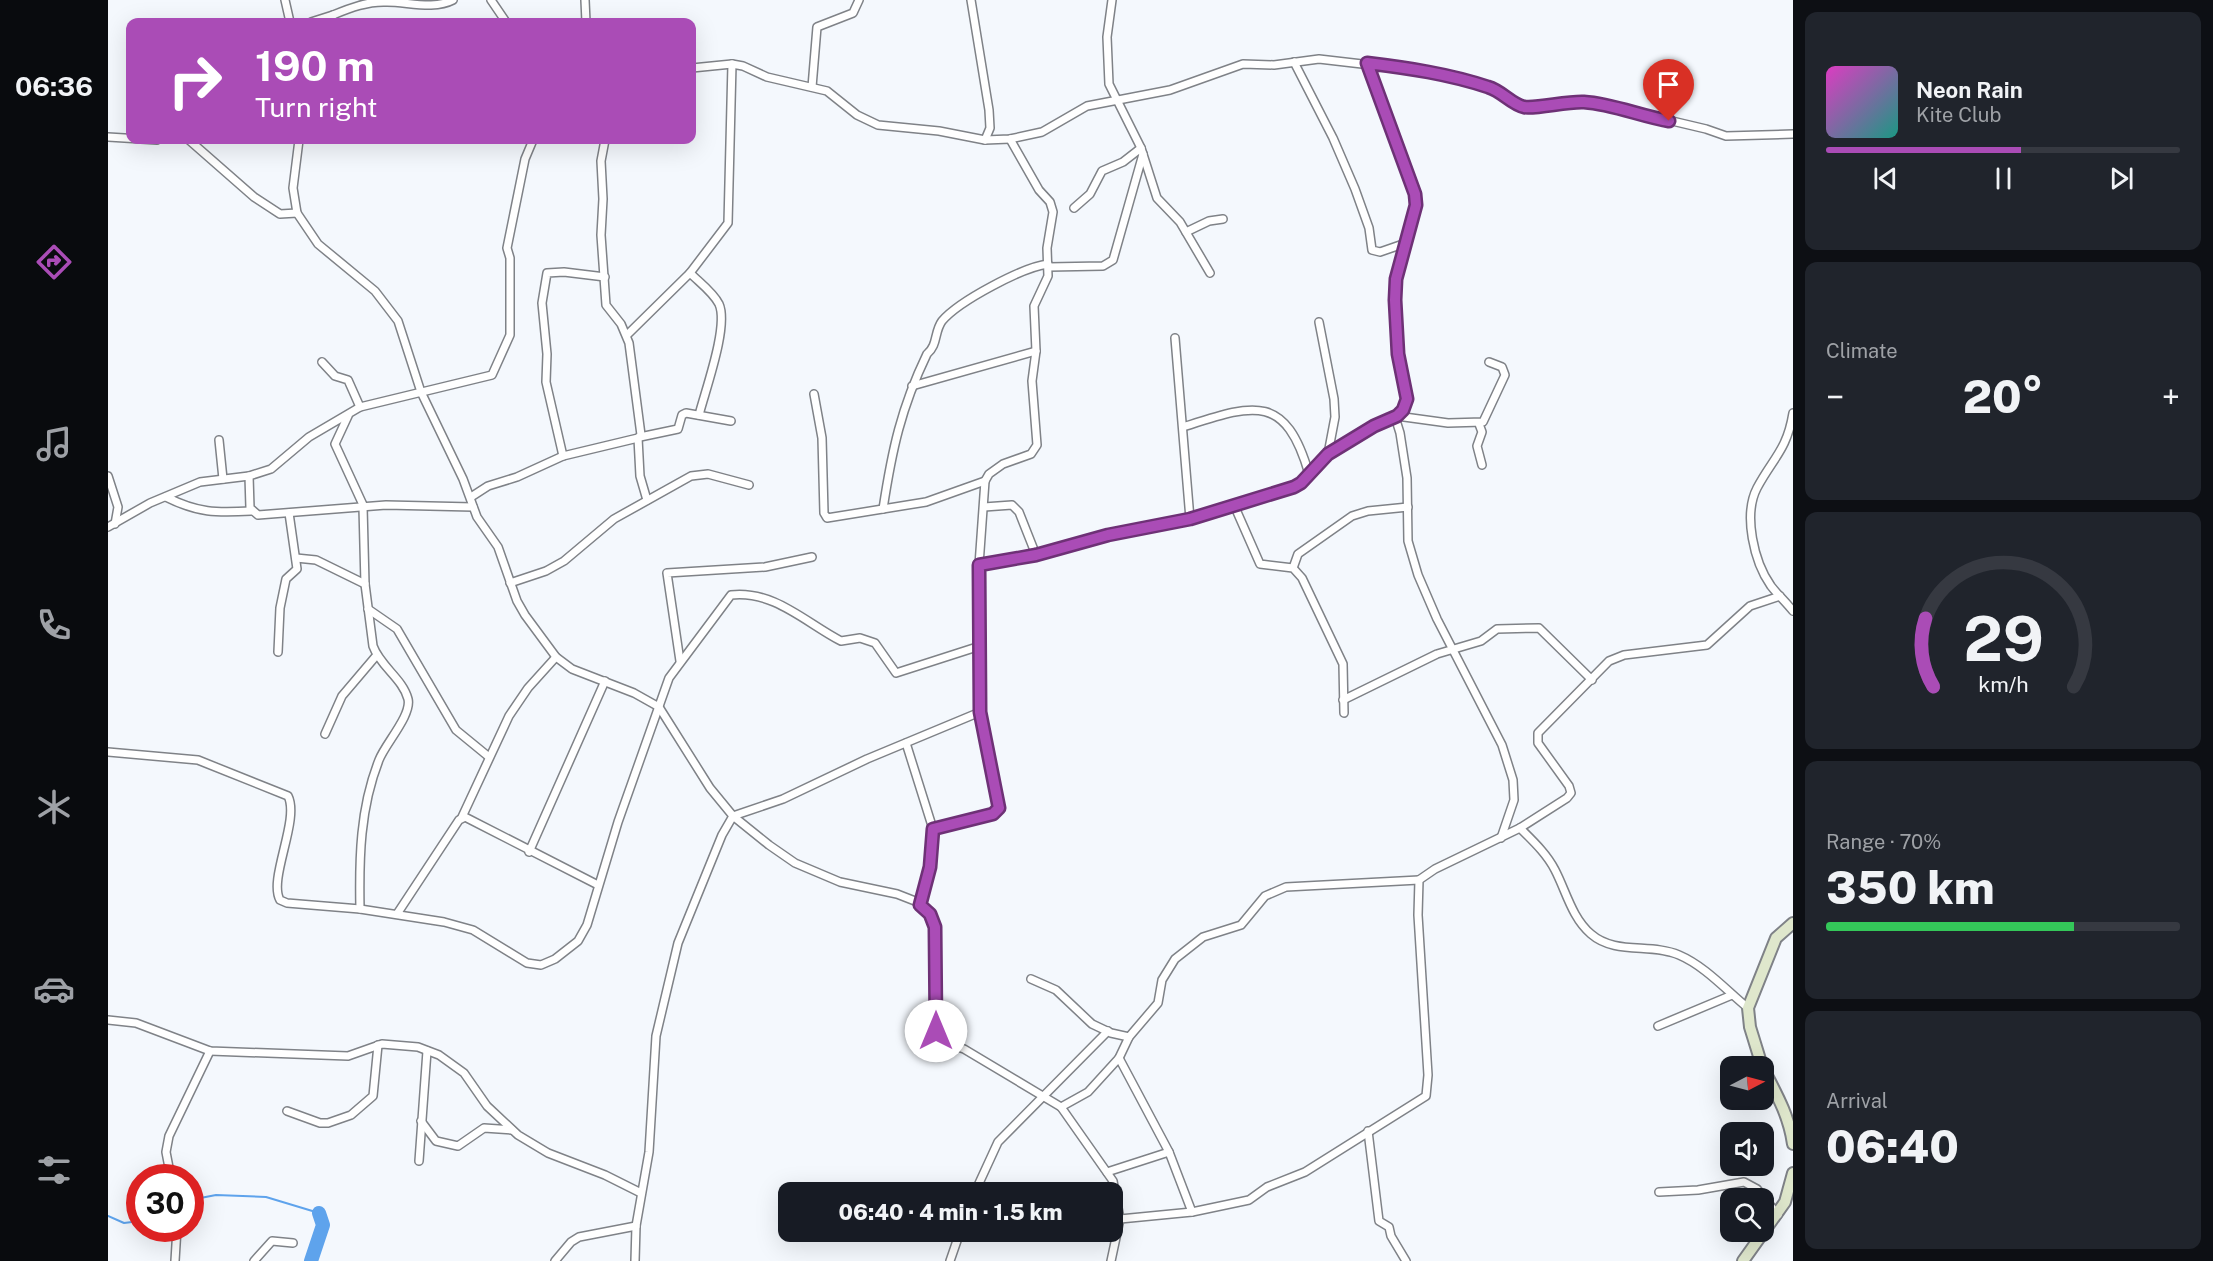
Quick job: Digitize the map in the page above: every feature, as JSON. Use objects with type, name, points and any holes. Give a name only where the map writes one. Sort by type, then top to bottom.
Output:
[{"type":"street","points":[[285,0],[289,18]]},
{"type":"street","points":[[324,18],[374,1],[444,4],[453,0]]},
{"type":"street","points":[[491,0],[503,18]]},
{"type":"street","points":[[585,0],[586,18]]},
{"type":"street","points":[[812,87],[817,27],[853,13],[859,0]]},
{"type":"street","points":[[971,0],[989,110],[990,128],[985,140]]},
{"type":"street","points":[[1112,0],[1106,67],[1108,84],[1142,151],[1157,198],[1186,232],[1210,273]]},
{"type":"street","points":[[696,68],[732,64],[767,77],[827,91],[857,115],[878,125],[939,131],[985,140],[1010,139],[1048,129],[1087,106],[1170,90],[1243,64],[1274,65],[1318,59],[1431,72],[1497,90],[1509,100],[1525,107],[1566,102],[1596,103],[1706,129],[1726,136],[1793,134]]},
{"type":"street","points":[[1294,62],[1333,138],[1355,189],[1370,228],[1372,250],[1380,252],[1406,243]]},
{"type":"street","points":[[979,565],[1036,555],[1108,535],[1190,519],[1294,487],[1310,474],[1328,454],[1374,426],[1396,417],[1403,410],[1407,399],[1398,354],[1396,279],[1416,205],[1415,194],[1367,63]]},
{"type":"street","points":[[627,335],[690,273],[730,219],[732,64]]},
{"type":"street","points":[[108,137],[126,138]]},
{"type":"street","points":[[933,829],[993,814],[999,808],[980,712],[979,565],[985,481],[989,474],[1003,464],[1035,450],[1036,426],[1032,381],[1036,351],[1035,306],[1046,282],[1049,266],[1047,248],[1053,207],[1039,190],[1010,139]]},
{"type":"street","points":[[194,144],[254,197],[280,214],[297,213]]},
{"type":"street","points":[[298,144],[293,188],[297,213],[318,244],[388,305],[406,342],[421,392],[471,496],[477,517],[498,546],[510,583],[525,615],[556,657],[572,669],[605,681],[659,707],[710,788],[733,816],[795,863],[840,882],[897,894],[920,905],[930,914],[935,927],[936,1031],[939,1039],[964,1049],[1061,1107],[1112,1182]]},
{"type":"street","points":[[112,525],[200,482],[249,476],[271,469],[309,437],[360,407],[492,375],[500,362],[510,335],[508,239],[525,159],[531,144]]},
{"type":"street","points":[[604,144],[600,166],[603,199],[601,246],[607,309],[621,324],[627,335],[636,384],[640,476],[647,500]]},
{"type":"street","points":[[1074,208],[1090,194],[1102,171],[1142,151]]},
{"type":"street","points":[[883,509],[894,443],[912,386],[927,354],[934,348],[939,326],[968,300],[1023,271],[1049,266],[1103,266],[1113,260],[1142,151]]},
{"type":"street","points":[[1186,232],[1209,221],[1223,219]]},
{"type":"street","points":[[563,456],[546,382],[547,354],[542,303],[544,283],[547,273],[557,272],[605,277]]},
{"type":"street","points":[[690,273],[713,297],[721,312],[718,339],[699,415]]},
{"type":"street","points":[[1319,322],[1334,399],[1335,417],[1328,454]]},
{"type":"street","points":[[1175,338],[1190,519]]},
{"type":"street","points":[[912,386],[1036,351]]},
{"type":"street","points":[[322,362],[335,376],[348,380],[360,407]]},
{"type":"street","points":[[1396,417],[1430,422],[1479,424],[1488,415],[1505,375],[1502,367],[1489,362]]},
{"type":"street","points":[[814,394],[822,438],[825,516],[830,518],[926,502],[985,481]]},
{"type":"street","points":[[1183,427],[1253,409],[1266,410],[1293,434],[1310,474]]},
{"type":"street","points":[[471,496],[488,486],[517,477],[563,456],[678,429],[684,413],[731,421]]},
{"type":"street","points":[[1793,413],[1783,450],[1756,489],[1752,503],[1755,549],[1762,572],[1793,610]]},
{"type":"street","points":[[350,414],[335,444],[364,507],[365,584],[376,656],[405,691],[409,701],[408,712],[384,749],[369,787],[362,825],[360,909]]},
{"type":"street","points":[[1396,417],[1404,455],[1408,541],[1418,575],[1502,745],[1513,780],[1514,800],[1500,838]]},
{"type":"street","points":[[1479,424],[1482,432],[1477,446],[1482,465]]},
{"type":"street","points":[[219,440],[223,479]]},
{"type":"street","points":[[510,583],[546,571],[564,561],[614,519],[699,473],[749,485]]},
{"type":"street","points":[[108,476],[118,507],[112,525]]},
{"type":"street","points":[[249,476],[251,511]]},
{"type":"street","points":[[166,497],[183,505],[211,513],[251,511],[258,515],[414,504],[473,507]]},
{"type":"street","points":[[984,507],[1012,505],[1019,512],[1036,555]]},
{"type":"street","points":[[1234,505],[1260,564],[1293,568],[1302,578],[1343,664],[1344,713]]},
{"type":"street","points":[[1293,568],[1298,554],[1352,516],[1368,511],[1408,507]]},
{"type":"street","points":[[278,652],[280,608],[286,579],[296,572],[289,513]]},
{"type":"street","points":[[681,661],[667,573],[765,567],[812,557]]},
{"type":"street","points":[[296,558],[316,560],[365,584]]},
{"type":"street","points":[[108,752],[198,760],[288,796],[290,803],[286,842],[277,890],[280,900],[287,903],[397,914],[473,930],[527,963],[541,965],[555,959],[578,941],[587,925],[598,885],[669,678],[734,594],[762,598],[776,603],[841,641],[860,638],[875,643],[896,673],[980,646]]},
{"type":"street","points":[[1061,1107],[1088,1092],[1119,1058],[1129,1037],[1158,1003],[1162,980],[1175,959],[1203,937],[1241,925],[1264,896],[1273,891],[1286,887],[1419,880],[1435,869],[1520,828],[1567,798],[1570,793],[1569,786],[1537,739],[1552,718],[1609,661],[1624,655],[1707,645],[1750,606],[1780,596]]},
{"type":"street","points":[[368,609],[397,629],[456,730],[489,757]]},
{"type":"street","points":[[1343,700],[1414,664],[1454,648],[1481,641],[1497,629],[1539,628],[1592,680]]},
{"type":"street","points":[[325,734],[342,696],[376,656]]},
{"type":"street","points":[[397,914],[462,818],[509,716],[528,688],[556,657]]},
{"type":"street","points":[[529,852],[605,681]]},
{"type":"street","points":[[635,1261],[636,1226],[649,1152],[656,1036],[682,935],[722,835],[733,816],[783,799],[980,712]]},
{"type":"street","points":[[906,743],[933,829],[930,867],[920,905]]},
{"type":"street","points":[[462,818],[468,818],[529,852],[598,885]]},
{"type":"street","points":[[1520,828],[1554,868],[1577,917],[1591,934],[1607,944],[1677,954],[1694,963],[1748,1008]]},
{"type":"street","points":[[1123,1219],[1192,1212],[1249,1200],[1267,1187],[1305,1172],[1427,1094],[1428,1076],[1418,915],[1419,880]]},
{"type":"street","points":[[1759,1056],[1750,1027],[1748,1008],[1776,938],[1793,923]]},
{"type":"street","points":[[1031,979],[1056,990],[1092,1024],[1129,1037]]},
{"type":"street","points":[[1658,1026],[1732,995]]},
{"type":"street","points":[[108,1020],[136,1023],[210,1051],[348,1056],[378,1045],[418,1047],[448,1061],[464,1073],[487,1106],[512,1130],[548,1153],[605,1175],[641,1193]]},
{"type":"street","points":[[980,1182],[998,1142],[1108,1031]]},
{"type":"street","points":[[287,1111],[320,1123],[351,1115],[374,1096],[378,1045]]},
{"type":"street","points":[[168,1164],[166,1152],[169,1136],[210,1051]]},
{"type":"street","points":[[419,1161],[428,1051]]},
{"type":"street","points":[[1119,1058],[1169,1152],[1192,1212]]},
{"type":"street","points":[[1774,1088],[1790,1125],[1793,1144]]},
{"type":"street","points":[[422,1121],[436,1141],[458,1146],[484,1128],[512,1130]]},
{"type":"street","points":[[1368,1131],[1379,1221],[1389,1227],[1391,1236],[1406,1261]]},
{"type":"street","points":[[1107,1172],[1169,1152]]},
{"type":"street","points":[[1743,1261],[1778,1215],[1793,1180],[1793,1173]]},
{"type":"street","points":[[1659,1192],[1698,1190],[1744,1182],[1757,1189],[1778,1215]]},
{"type":"street","points":[[555,1261],[571,1242],[579,1237],[636,1226]]},
{"type":"street","points":[[254,1261],[272,1241],[293,1243]]},
{"type":"street","points":[[175,1261],[176,1242]]},
{"type":"street","points":[[950,1261],[957,1242]]},
{"type":"street","points":[[1111,1261],[1115,1242]]},
{"type":"waterway","points":[[204,1197],[216,1195],[266,1197],[319,1213]]},
{"type":"waterway","points":[[311,1261],[323,1225],[319,1213]]},
{"type":"waterway","points":[[108,1216],[126,1223]]},
{"type":"route","points":[[936,1031],[935,927],[930,914],[920,905],[930,867],[933,829],[993,814],[999,808],[980,712],[979,565],[1036,555],[1108,535],[1190,519],[1294,487],[1301,483],[1328,454],[1374,426],[1397,416],[1403,410],[1407,399],[1398,354],[1395,323],[1396,279],[1416,205],[1415,194],[1367,63],[1431,72],[1476,83],[1497,90],[1509,100],[1525,107],[1566,102],[1596,103],[1669,121]]}]
